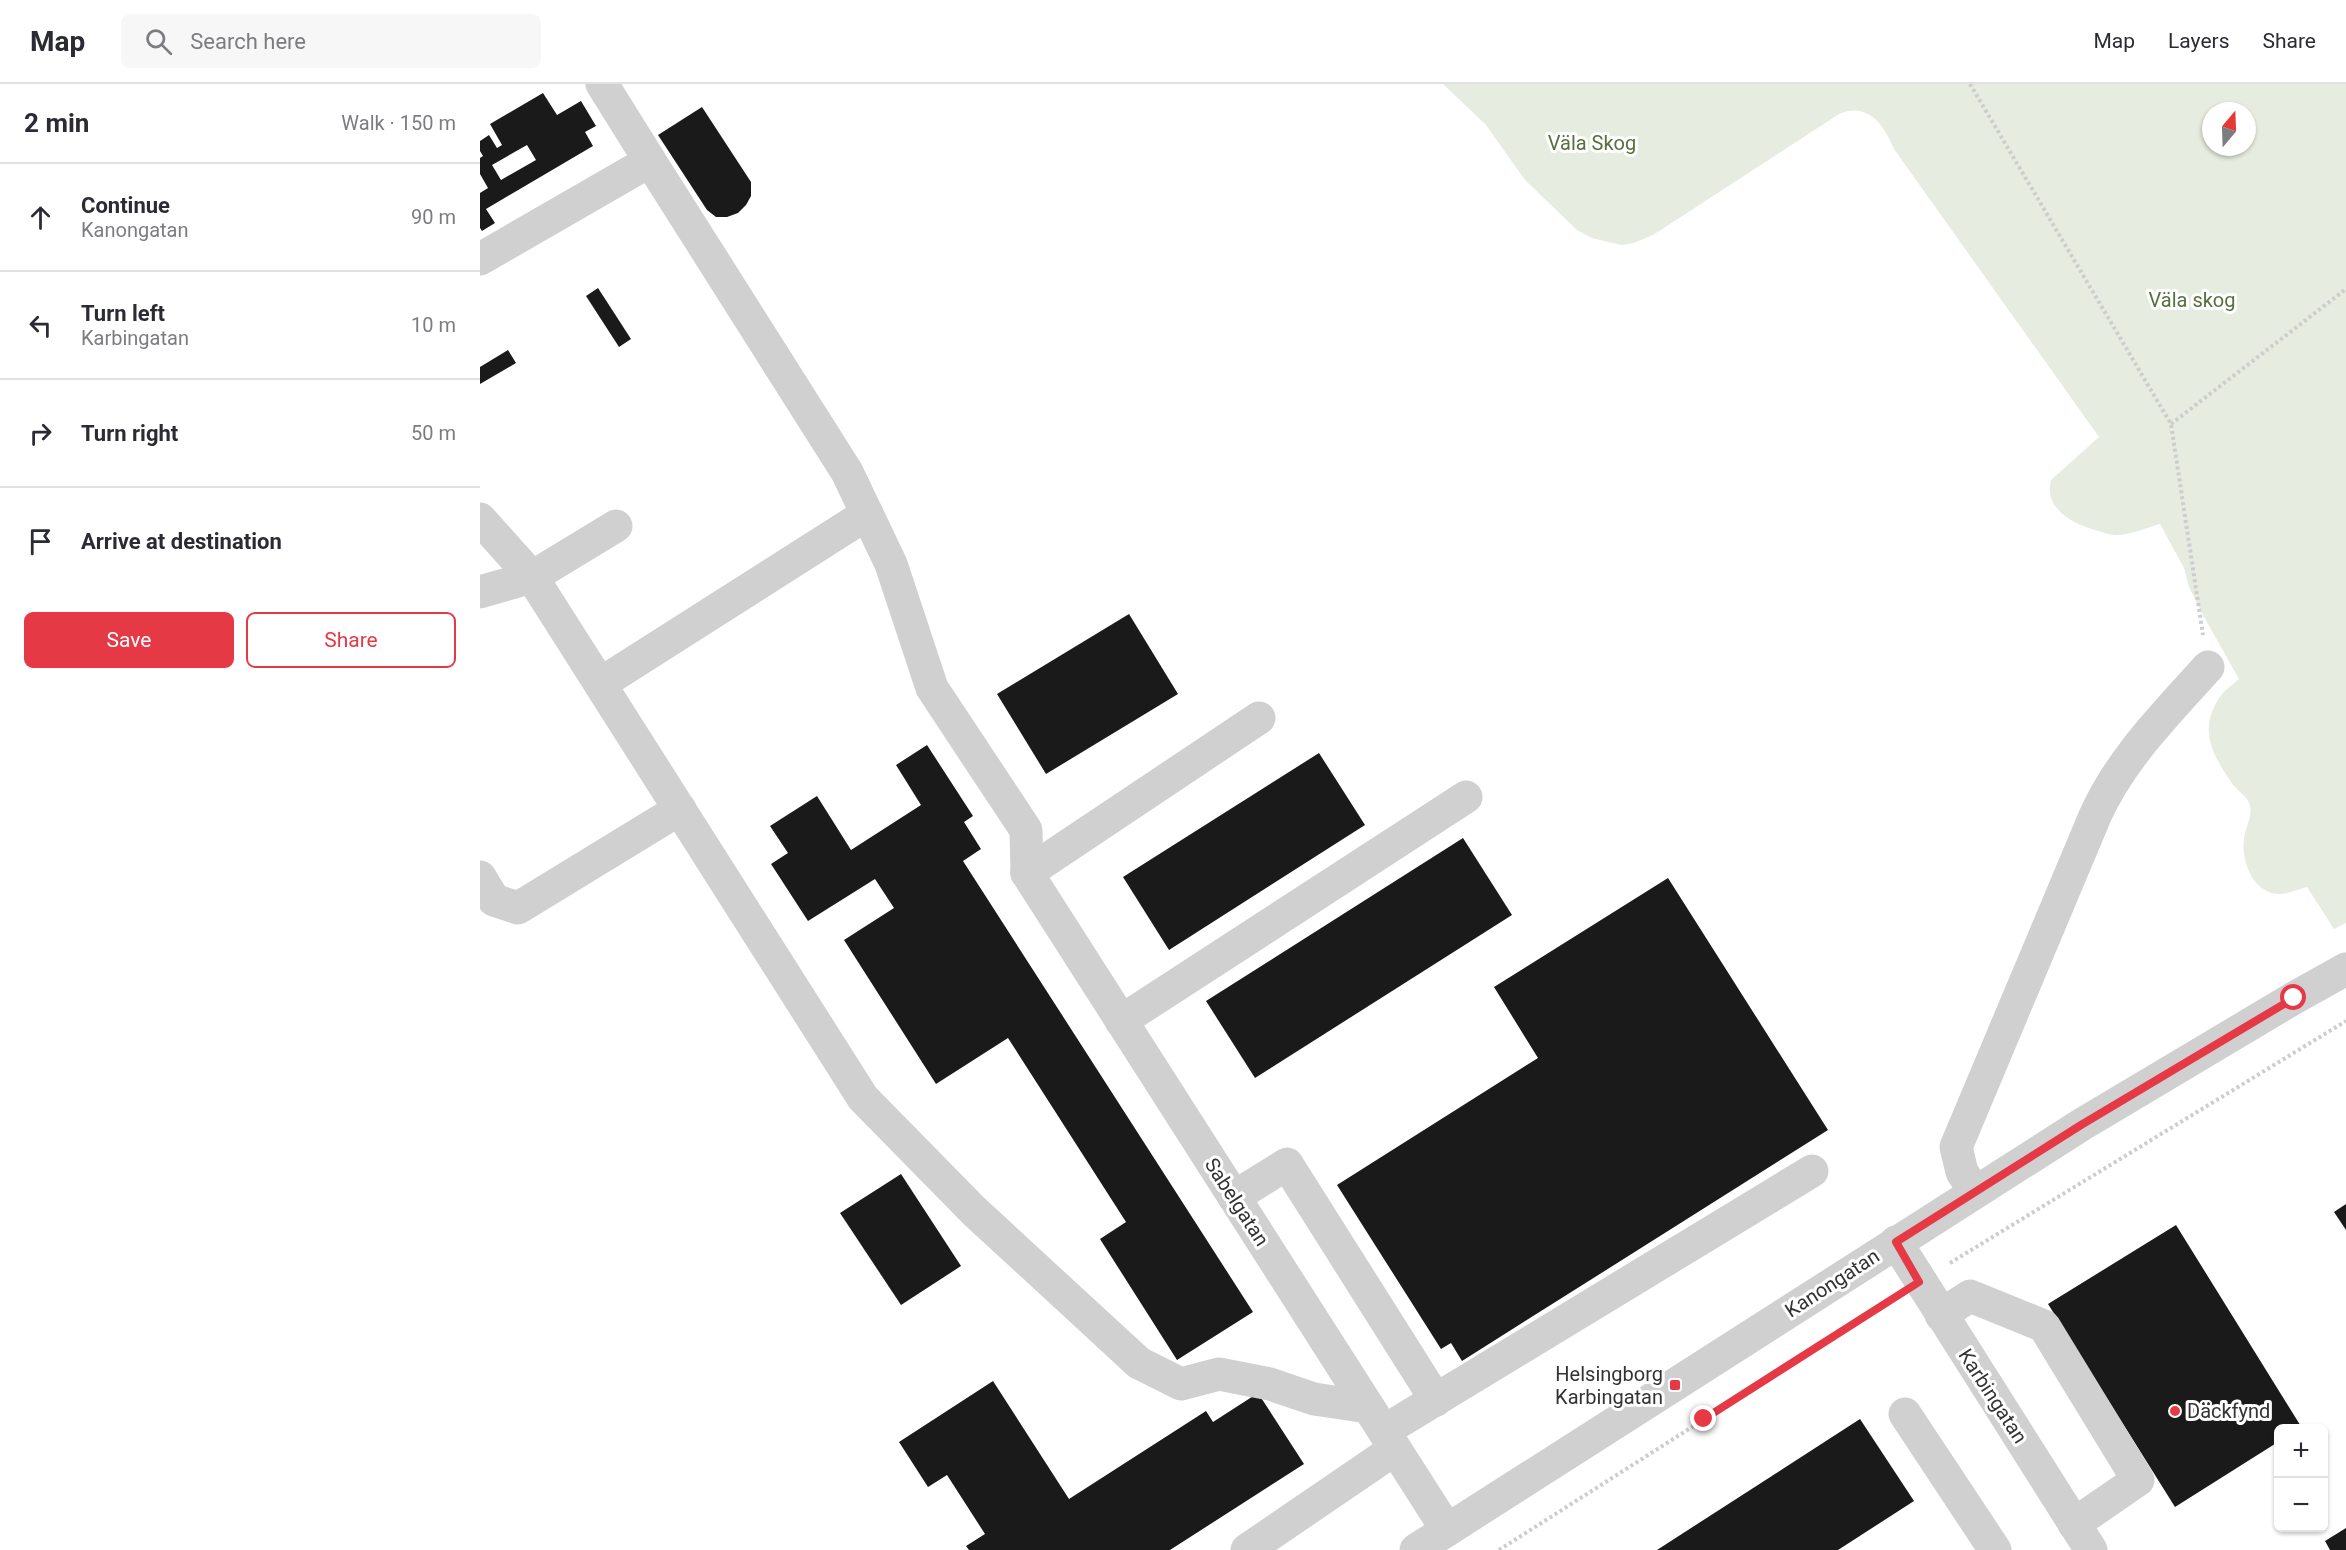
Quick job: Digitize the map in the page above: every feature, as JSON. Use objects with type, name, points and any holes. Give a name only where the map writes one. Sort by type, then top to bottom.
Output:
[{"type":"street","points":[[602,84],[847,472],[891,564],[932,688],[1026,830],[1027,873]]},
{"type":"street","points":[[480,259],[650,161]]},
{"type":"street","points":[[600,684],[867,514]]},
{"type":"street","points":[[480,519],[532,577],[863,1098],[974,1211],[1139,1363],[1181,1384],[1219,1374],[1270,1384],[1314,1399],[1382,1429]]},
{"type":"street","points":[[480,592],[532,577],[616,526]]},
{"type":"street","points":[[1975,1192],[1962,1172],[1956,1147],[2095,816],[2108,788],[2124,764],[2208,667]]},
{"type":"street","points":[[1027,873],[1259,718]]},
{"type":"street","points":[[1121,1021],[1466,797]]},
{"type":"street","points":[[480,877],[494,900],[518,908],[680,809]]},
{"type":"street","name":"Sabelgatan","points":[[1027,873],[1447,1530]]},
{"type":"street","name":"Kanongatan","points":[[1416,1550],[2081,1125],[2346,969]]},
{"type":"street","points":[[1234,1197],[1287,1164],[1436,1400]]},
{"type":"street","points":[[1247,1550],[1382,1429],[1436,1400],[1812,1171]]},
{"type":"street","name":"Karbingatan","points":[[1896,1242],[1919,1282],[2083,1537]]},
{"type":"street","points":[[1941,1315],[1970,1296],[2044,1326],[2138,1480],[2083,1537]]},
{"type":"street","points":[[1905,1414],[1981,1545]]},
{"type":"path","points":[[1970,84],[2171,424],[2208,667]]},
{"type":"path","points":[[2171,424],[2346,289]]},
{"type":"path","points":[[1499,1550],[1919,1282],[2346,1021]]},
{"type":"green space","name":"Väla skog","points":[[1443,84],[2346,84],[2346,923],[2334,929],[2307,887],[2283,894],[2271,893],[2256,882],[2251,875],[2244,848],[2250,812],[2249,803],[2233,785],[2217,760],[2209,728],[2210,717],[2222,694],[2239,679],[2189,587],[2184,568],[2160,524],[2113,535],[2078,524],[2056,507],[2051,499],[2051,480],[2099,437],[1874,118],[1859,111],[1839,114],[1653,235],[1634,243],[1621,245],[1592,238],[1577,230],[1525,180],[1486,125]]},
{"type":"building","points":[[543,93],[557,115],[581,101],[596,126],[585,132],[593,146],[486,209],[495,223],[482,231],[480,228],[480,193],[488,188],[480,174],[480,158],[483,156],[480,151],[480,141],[489,135],[497,148],[502,145],[490,124]],"holes":[[[527,145],[536,160],[501,180],[492,165]]]},
{"type":"building","points":[[702,107],[751,182],[751,196],[746,205],[738,213],[727,217],[716,217],[707,210],[658,135]]},
{"type":"building","points":[[598,288],[631,339],[619,347],[586,296]]},
{"type":"building","points":[[508,350],[516,363],[480,384],[480,367]]},
{"type":"building","points":[[1129,614],[1178,694],[1046,774],[997,694]]},
{"type":"building","points":[[927,745],[973,816],[964,822],[981,849],[963,861],[1253,1312],[1177,1360],[1100,1239],[1126,1222],[1008,1038],[936,1084],[844,940],[894,908],[875,879],[808,921],[771,864],[788,853],[770,826],[817,796],[851,850],[921,805],[896,765]]},
{"type":"building","points":[[1319,753],[1365,825],[1169,950],[1123,877]]},
{"type":"building","points":[[1463,838],[1512,915],[1255,1078],[1206,1001]]},
{"type":"building","points":[[1668,878],[1828,1130],[1462,1361],[1451,1343],[1441,1349],[1337,1185],[1538,1058],[1494,987]]},
{"type":"building","points":[[901,1174],[961,1266],[901,1305],[840,1213]]},
{"type":"building","points":[[2346,1204],[2346,1230],[2334,1212]]},
{"type":"building","points":[[2176,1225],[2300,1424],[2274,1424],[2274,1445],[2175,1507],[2048,1304]]},
{"type":"building","points":[[993,1381],[1069,1499],[1206,1411],[1213,1422],[1258,1393],[1304,1464],[1170,1550],[969,1550],[966,1546],[985,1534],[947,1475],[928,1487],[899,1442]]},
{"type":"building","points":[[1860,1419],[1914,1501],[1838,1550],[1657,1550]]},
{"type":"building","points":[[2346,1528],[2346,1550],[2330,1550],[2325,1541]]},
{"type":"place","name":"Helsingborg Karbingatan","points":[[1675,1385]]},
{"type":"place","name":"Däckfynd","points":[[2175,1411]]},
{"type":"route","points":[[1704,1419],[1919,1282],[1896,1242],[2081,1125],[2294,998]]},
{"type":"park label","name":"Väla Skog","points":[[1592,143]]}]
